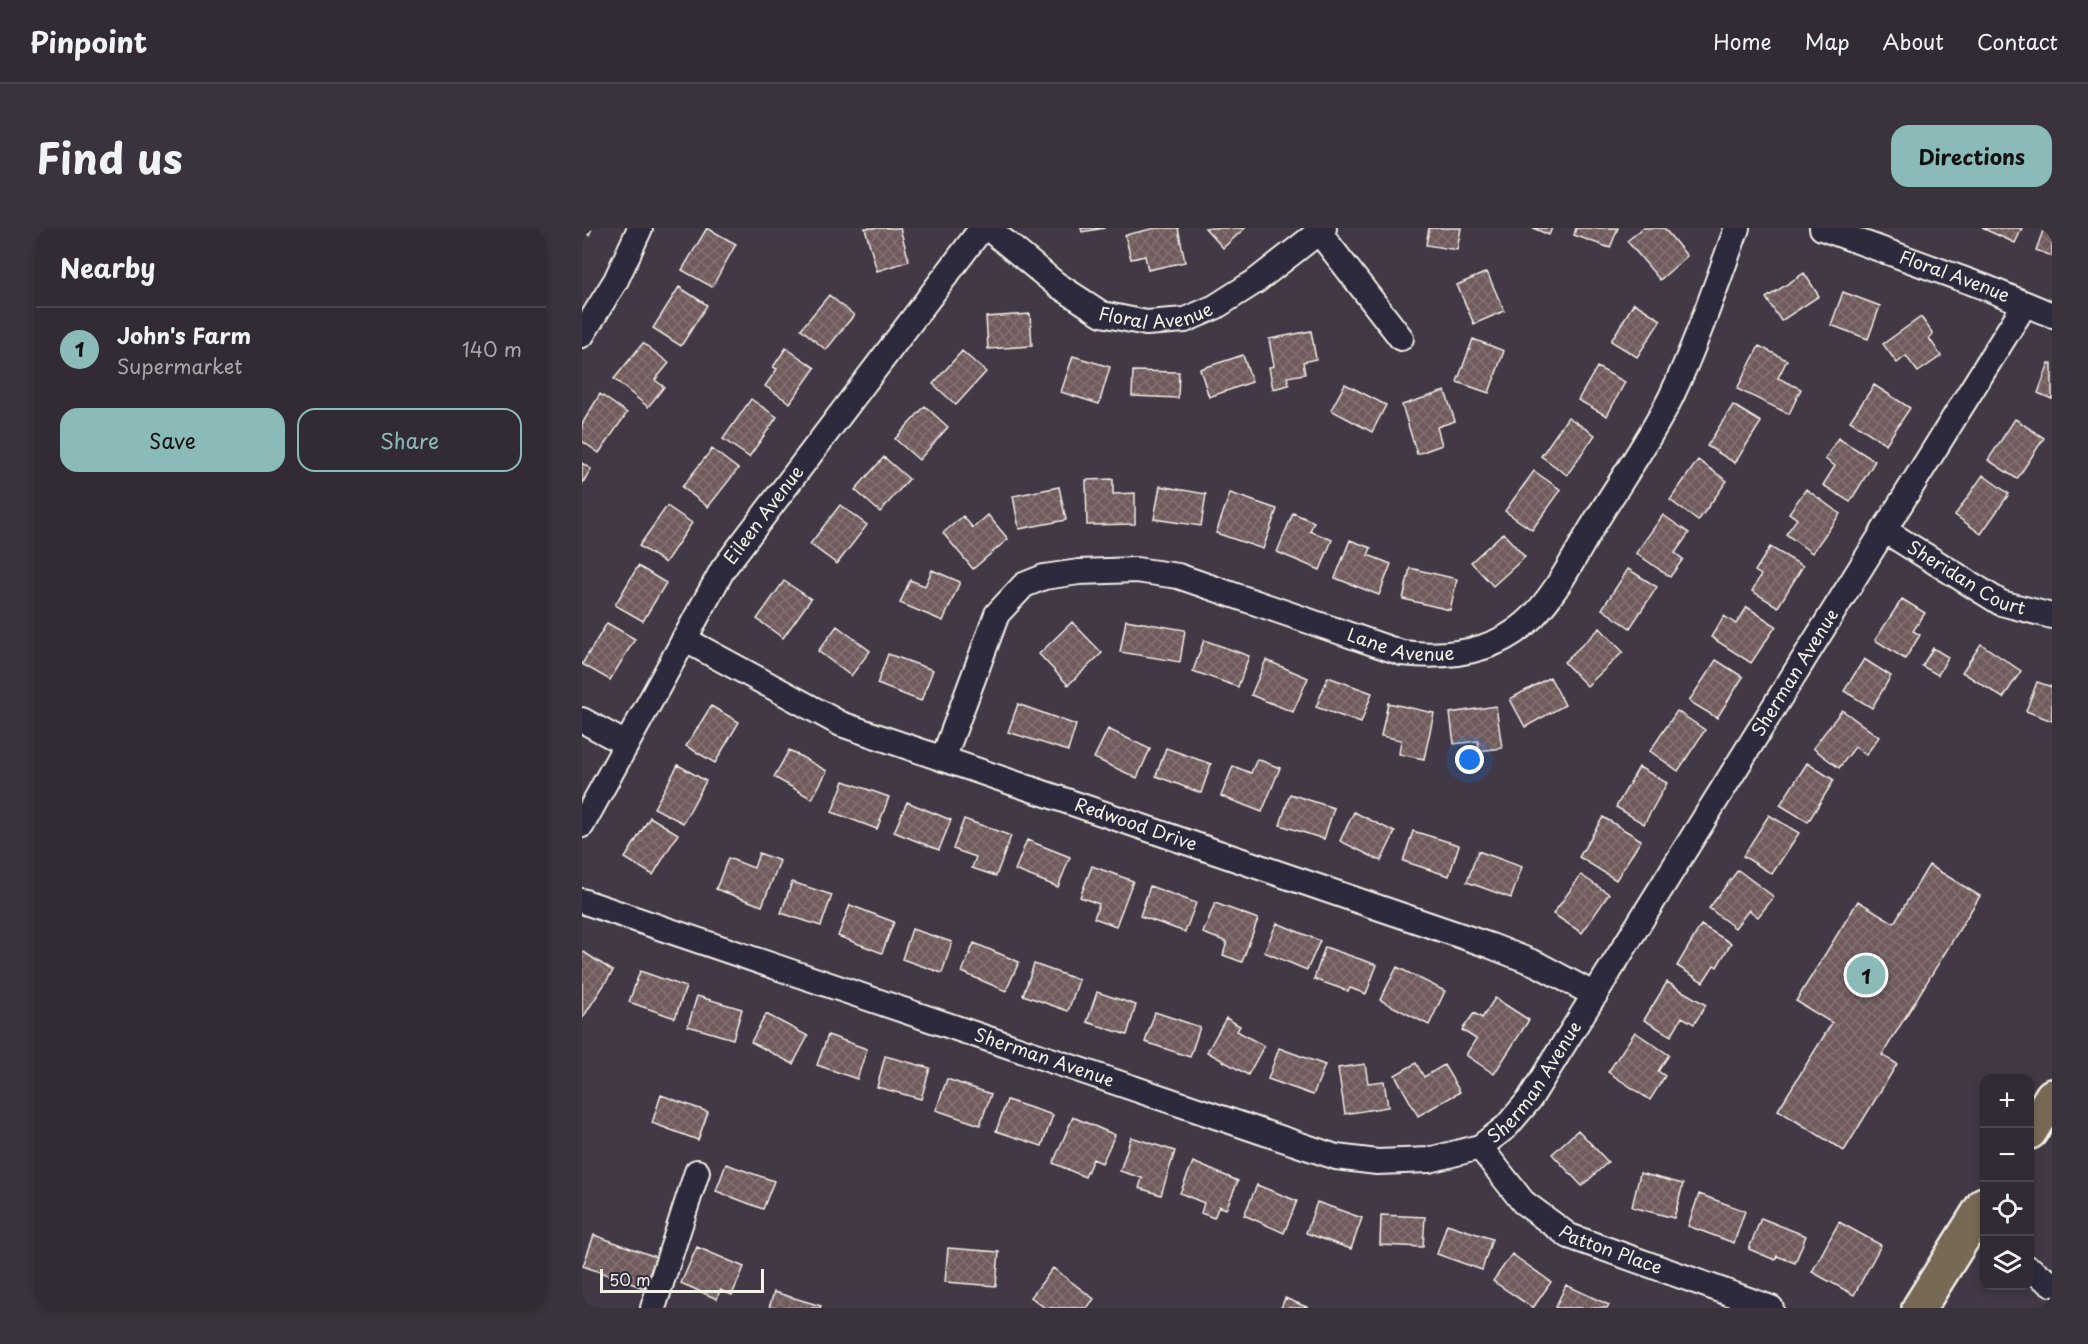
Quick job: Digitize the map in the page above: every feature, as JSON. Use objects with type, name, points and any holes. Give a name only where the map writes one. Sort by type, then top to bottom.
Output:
[{"type":"main road","points":[[2032,1128],[2052,1096]]},
{"type":"main road","points":[[1919,1308],[1979,1225]]},
{"type":"street","points":[[582,334],[616,280],[640,228]]},
{"type":"street","name":"Eileen Avenue","points":[[582,825],[684,639],[735,553],[982,228]]},
{"type":"street","name":"Floral Avenue","points":[[988,228],[1056,284],[1102,314],[1146,323],[1185,320],[1215,308],[1256,281],[1321,230]]},
{"type":"street","name":"Lane Avenue","points":[[943,759],[997,614],[1024,585],[1044,577],[1078,572],[1136,570],[1178,576],[1402,653],[1427,656],[1474,650],[1495,642],[1527,622],[1557,585],[1669,400],[1691,353],[1737,228]]},
{"type":"street","name":"Floral Avenue","points":[[1822,228],[2052,315]]},
{"type":"street","points":[[1321,230],[1401,338]]},
{"type":"street","name":"Sherman Avenue","points":[[582,901],[1336,1157],[1377,1162],[1429,1160],[1480,1147],[1506,1127],[1529,1100],[2025,304]]},
{"type":"street","name":"Sheridan Court","points":[[1884,530],[2001,603],[2052,615]]},
{"type":"street","name":"Redwood Drive","points":[[684,639],[841,724],[1491,946],[1537,964],[1595,995]]},
{"type":"street","points":[[582,720],[626,744]]},
{"type":"street","name":"Patton Place","points":[[1480,1147],[1523,1202],[1569,1236],[1771,1308]]},
{"type":"street","points":[[653,1308],[697,1172]]},
{"type":"street","points":[[2034,1272],[2052,1284]]},
{"type":"building","points":[[582,228],[592,228],[589,235],[582,232]]},
{"type":"building","points":[[707,228],[736,244],[712,287],[682,270]]},
{"type":"building","points":[[865,228],[900,228],[909,261],[877,271]]},
{"type":"building","points":[[1081,228],[1105,228],[1082,232]]},
{"type":"building","points":[[1156,228],[1178,228],[1185,262],[1148,270],[1145,256],[1131,259],[1125,235]]},
{"type":"building","points":[[1205,228],[1245,228],[1223,248]]},
{"type":"building","points":[[1429,228],[1461,228],[1457,250],[1426,245]]},
{"type":"building","points":[[1533,228],[1552,228],[1549,235]]},
{"type":"building","points":[[1576,228],[1618,228],[1610,248],[1574,235]]},
{"type":"building","points":[[1643,228],[1664,228],[1687,256],[1660,280],[1627,241]]},
{"type":"building","points":[[1982,228],[2022,228],[2015,243]]},
{"type":"building","points":[[2044,228],[2052,228],[2052,256],[2036,250]]},
{"type":"building","points":[[1487,272],[1504,311],[1474,324],[1457,285]]},
{"type":"building","points":[[1804,273],[1819,296],[1781,321],[1766,298]]},
{"type":"building","points":[[679,287],[707,305],[681,346],[653,328]]},
{"type":"building","points":[[1843,292],[1880,306],[1868,339],[1831,325]]},
{"type":"building","points":[[829,295],[854,315],[826,350],[801,329]]},
{"type":"building","points":[[1634,303],[1661,320],[1637,357],[1611,341]]},
{"type":"building","points":[[1030,314],[1032,346],[988,349],[986,317]]},
{"type":"building","points":[[1921,317],[1933,334],[1929,338],[1941,356],[1918,372],[1906,356],[1897,363],[1883,344]]},
{"type":"building","points":[[1311,331],[1316,359],[1303,362],[1305,374],[1287,377],[1289,385],[1273,389],[1269,367],[1274,366],[1269,339]]},
{"type":"building","points":[[1473,339],[1504,351],[1489,393],[1457,382]]},
{"type":"building","points":[[643,343],[669,363],[655,380],[664,387],[648,407],[614,379]]},
{"type":"building","points":[[1759,346],[1787,360],[1778,378],[1801,389],[1789,414],[1737,389]]},
{"type":"building","points":[[786,348],[815,368],[790,403],[765,386],[777,369],[773,367]]},
{"type":"building","points":[[962,351],[986,372],[956,405],[933,384]]},
{"type":"building","points":[[1243,355],[1252,382],[1209,397],[1200,369]]},
{"type":"building","points":[[1073,356],[1110,367],[1099,404],[1061,392]]},
{"type":"building","points":[[2049,363],[2052,364],[2052,399],[2038,393]]},
{"type":"building","points":[[1597,367],[1625,382],[1607,416],[1578,400]]},
{"type":"building","points":[[1133,371],[1179,372],[1178,398],[1132,396]]},
{"type":"building","points":[[1345,384],[1386,405],[1372,432],[1331,410]]},
{"type":"building","points":[[1874,385],[1910,408],[1886,444],[1850,421]]},
{"type":"building","points":[[1445,391],[1455,421],[1437,427],[1442,445],[1417,454],[1402,405]]},
{"type":"building","points":[[600,394],[627,413],[599,453],[582,441],[582,424]]},
{"type":"building","points":[[751,399],[777,417],[749,457],[723,439]]},
{"type":"building","points":[[1733,405],[1761,422],[1735,463],[1707,446]]},
{"type":"building","points":[[925,406],[948,427],[919,460],[895,439]]},
{"type":"building","points":[[1568,417],[1595,435],[1567,475],[1541,456]]},
{"type":"building","points":[[2015,419],[2044,438],[2017,479],[1988,460]]},
{"type":"building","points":[[1838,438],[1875,461],[1850,502],[1823,485],[1835,466],[1825,459]]},
{"type":"building","points":[[712,449],[738,469],[708,507],[682,487]]},
{"type":"building","points":[[884,457],[909,479],[880,512],[855,490]]},
{"type":"building","points":[[1698,460],[1727,481],[1698,521],[1670,500]]},
{"type":"building","points":[[582,463],[591,469],[582,484]]},
{"type":"building","points":[[1534,471],[1561,490],[1532,530],[1505,511]]},
{"type":"building","points":[[1983,475],[2009,494],[1981,534],[1955,515]]},
{"type":"building","points":[[1113,479],[1113,494],[1135,493],[1135,524],[1087,525],[1086,480]]},
{"type":"building","points":[[1160,486],[1206,494],[1201,526],[1154,519]]},
{"type":"building","points":[[1059,487],[1066,520],[1019,529],[1013,496]]},
{"type":"building","points":[[1806,489],[1840,514],[1812,553],[1786,534],[1797,519],[1789,513]]},
{"type":"building","points":[[1230,493],[1277,509],[1263,549],[1216,533]]},
{"type":"building","points":[[840,505],[867,525],[837,564],[810,544]]},
{"type":"building","points":[[667,506],[692,523],[665,563],[639,546]]},
{"type":"building","points":[[1293,513],[1314,522],[1310,531],[1332,540],[1320,570],[1277,552]]},
{"type":"building","points":[[988,515],[1008,539],[973,569],[943,533],[963,516],[973,528]]},
{"type":"building","points":[[1663,515],[1689,533],[1675,553],[1683,559],[1670,577],[1636,553]]},
{"type":"building","points":[[1503,533],[1525,557],[1493,586],[1471,562]]},
{"type":"building","points":[[1350,540],[1371,548],[1368,555],[1391,564],[1379,595],[1335,578]]},
{"type":"building","points":[[1770,547],[1803,566],[1778,607],[1752,591],[1761,575],[1755,571]]},
{"type":"building","points":[[638,566],[666,583],[643,621],[615,605]]},
{"type":"building","points":[[1410,568],[1457,579],[1450,610],[1403,599]]},
{"type":"building","points":[[1628,569],[1657,587],[1630,628],[1602,609]]},
{"type":"building","points":[[932,570],[960,582],[943,621],[900,603],[910,580],[925,586]]},
{"type":"building","points":[[784,581],[811,599],[783,638],[757,619]]},
{"type":"building","points":[[1902,599],[1925,613],[1913,631],[1920,635],[1905,659],[1875,640]]},
{"type":"building","points":[[1747,607],[1776,626],[1751,663],[1711,637],[1724,616],[1736,624]]},
{"type":"building","points":[[1126,620],[1185,630],[1180,662],[1120,652]]},
{"type":"building","points":[[1072,622],[1102,653],[1068,685],[1039,654]]},
{"type":"building","points":[[607,623],[635,639],[610,680],[582,664]]},
{"type":"building","points":[[837,626],[870,651],[851,676],[818,651]]},
{"type":"building","points":[[1600,628],[1623,652],[1587,686],[1564,662]]},
{"type":"building","points":[[1204,640],[1249,656],[1238,687],[1193,671]]},
{"type":"building","points":[[1981,644],[2021,671],[2003,698],[1962,672]]},
{"type":"building","points":[[1933,648],[1948,657],[1938,675],[1922,666]]},
{"type":"building","points":[[888,654],[933,670],[921,701],[877,684]]},
{"type":"building","points":[[1864,659],[1891,676],[1872,708],[1844,691]]},
{"type":"building","points":[[1266,660],[1308,678],[1293,712],[1251,695]]},
{"type":"building","points":[[1716,660],[1743,677],[1717,718],[1689,701]]},
{"type":"building","points":[[1328,677],[1372,693],[1361,723],[1316,707]]},
{"type":"building","points":[[1550,677],[1565,705],[1525,727],[1510,699]]},
{"type":"building","points":[[2037,682],[2052,687],[2052,721],[2026,711]]},
{"type":"building","points":[[1388,703],[1434,713],[1424,759],[1399,754],[1401,740],[1381,736]]},
{"type":"building","points":[[1018,704],[1076,725],[1068,751],[1008,732]]},
{"type":"building","points":[[711,706],[739,722],[715,763],[686,746]]},
{"type":"building","points":[[1496,706],[1502,748],[1479,751],[1478,741],[1454,744],[1450,713]]},
{"type":"building","points":[[1842,710],[1879,737],[1866,755],[1855,747],[1839,768],[1813,748]]},
{"type":"building","points":[[1677,711],[1705,730],[1678,771],[1650,751]]},
{"type":"building","points":[[1108,729],[1150,749],[1137,778],[1094,758]]},
{"type":"building","points":[[1166,748],[1211,764],[1201,793],[1156,776]]},
{"type":"building","points":[[789,750],[827,771],[812,799],[774,777]]},
{"type":"building","points":[[1257,759],[1280,768],[1262,812],[1221,796],[1233,766],[1251,773]]},
{"type":"building","points":[[1807,763],[1834,780],[1808,822],[1780,805]]},
{"type":"building","points":[[678,765],[706,781],[683,823],[654,808]]},
{"type":"building","points":[[1639,767],[1667,783],[1644,824],[1616,807]]},
{"type":"building","points":[[844,781],[889,797],[877,829],[832,812]]},
{"type":"building","points":[[1290,794],[1334,808],[1324,839],[1280,825]]},
{"type":"building","points":[[907,802],[951,820],[939,850],[894,832]]},
{"type":"building","points":[[1354,812],[1395,832],[1381,861],[1340,841]]},
{"type":"building","points":[[1769,815],[1799,833],[1772,874],[1743,856]]},
{"type":"building","points":[[650,817],[678,834],[653,875],[625,858]]},
{"type":"building","points":[[1603,817],[1641,840],[1616,880],[1579,857]]},
{"type":"building","points":[[964,819],[1011,836],[996,876],[972,868],[976,857],[953,849]]},
{"type":"building","points":[[1413,831],[1459,845],[1449,876],[1403,861]]},
{"type":"building","points":[[1027,840],[1070,857],[1058,887],[1015,870]]},
{"type":"building","points":[[1478,851],[1522,867],[1511,898],[1467,882]]},
{"type":"building","points":[[759,853],[780,861],[762,906],[716,889],[728,858],[754,868]]},
{"type":"building","points":[[1929,865],[1980,896],[1882,1055],[1897,1064],[1844,1151],[1778,1110],[1832,1023],[1796,1001],[1858,901],[1894,923]]},
{"type":"building","points":[[1092,866],[1133,881],[1116,926],[1094,918],[1099,904],[1080,897]]},
{"type":"building","points":[[1738,870],[1774,897],[1758,917],[1749,910],[1735,928],[1709,908]]},
{"type":"building","points":[[1581,875],[1609,894],[1582,933],[1553,914]]},
{"type":"building","points":[[792,882],[832,895],[821,926],[781,913]]},
{"type":"building","points":[[1150,886],[1196,903],[1185,932],[1140,916]]},
{"type":"building","points":[[1215,903],[1258,919],[1242,962],[1223,955],[1227,942],[1203,933]]},
{"type":"building","points":[[850,905],[894,922],[882,953],[838,936]]},
{"type":"building","points":[[1277,923],[1320,941],[1307,970],[1264,952]]},
{"type":"building","points":[[1701,925],[1731,943],[1717,967],[1714,965],[1703,982],[1677,966]]},
{"type":"building","points":[[912,929],[952,942],[942,973],[902,959]]},
{"type":"building","points":[[974,943],[1019,962],[1006,991],[962,972]]},
{"type":"building","points":[[1325,947],[1377,965],[1366,994],[1350,988],[1348,991],[1314,979]]},
{"type":"building","points":[[582,951],[613,971],[582,1019]]},
{"type":"building","points":[[1034,964],[1079,980],[1068,1011],[1023,995]]},
{"type":"building","points":[[1397,967],[1445,991],[1429,1025],[1380,1000]]},
{"type":"building","points":[[640,971],[686,987],[675,1018],[629,1002]]},
{"type":"building","points":[[1667,982],[1706,1005],[1694,1024],[1682,1017],[1671,1036],[1644,1020]]},
{"type":"building","points":[[1097,992],[1136,1005],[1127,1035],[1087,1022]]},
{"type":"building","points":[[697,996],[742,1009],[733,1039],[688,1026]]},
{"type":"building","points":[[1495,998],[1529,1020],[1494,1074],[1466,1055],[1476,1039],[1462,1030],[1474,1013],[1482,1018]]},
{"type":"building","points":[[1155,1012],[1200,1027],[1190,1057],[1145,1042]]},
{"type":"building","points":[[766,1014],[808,1036],[793,1064],[751,1042]]},
{"type":"building","points":[[1226,1018],[1240,1026],[1237,1031],[1264,1046],[1248,1075],[1207,1052]]},
{"type":"building","points":[[1635,1032],[1669,1055],[1658,1071],[1665,1076],[1650,1100],[1608,1072]]},
{"type":"building","points":[[828,1035],[867,1049],[857,1079],[817,1065]]},
{"type":"building","points":[[1279,1048],[1325,1065],[1313,1095],[1268,1079]]},
{"type":"building","points":[[885,1056],[930,1068],[921,1099],[877,1087]]},
{"type":"building","points":[[1416,1063],[1424,1077],[1444,1065],[1460,1092],[1418,1116],[1395,1075]]},
{"type":"building","points":[[1365,1064],[1368,1083],[1384,1081],[1388,1107],[1345,1114],[1338,1068]]},
{"type":"building","points":[[947,1079],[991,1094],[980,1125],[936,1110]]},
{"type":"building","points":[[661,1095],[708,1112],[698,1140],[652,1123]]},
{"type":"building","points":[[1007,1100],[1053,1115],[1042,1146],[996,1131]]},
{"type":"building","points":[[1073,1117],[1115,1135],[1102,1163],[1093,1159],[1085,1177],[1053,1163]]},
{"type":"building","points":[[1578,1130],[1608,1162],[1582,1186],[1552,1154]]},
{"type":"building","points":[[1131,1137],[1175,1151],[1161,1195],[1139,1188],[1142,1178],[1120,1171]]},
{"type":"building","points":[[1193,1162],[1238,1181],[1226,1209],[1219,1206],[1214,1218],[1201,1213],[1204,1203],[1180,1193]]},
{"type":"building","points":[[726,1164],[774,1181],[763,1209],[716,1191]]},
{"type":"building","points":[[1640,1173],[1683,1184],[1674,1218],[1632,1207]]},
{"type":"building","points":[[1257,1185],[1297,1201],[1284,1233],[1244,1215]]},
{"type":"building","points":[[1699,1194],[1745,1211],[1734,1243],[1688,1226]]},
{"type":"building","points":[[1317,1202],[1362,1218],[1351,1249],[1306,1233]]},
{"type":"building","points":[[1381,1215],[1425,1217],[1423,1247],[1380,1245]]},
{"type":"building","points":[[1761,1218],[1806,1236],[1795,1263],[1777,1256],[1775,1260],[1749,1249]]},
{"type":"building","points":[[1839,1222],[1881,1245],[1854,1295],[1812,1272]]},
{"type":"building","points":[[1447,1224],[1492,1239],[1482,1270],[1437,1254]]},
{"type":"building","points":[[594,1235],[656,1257],[644,1288],[583,1266]]},
{"type":"building","points":[[697,1247],[744,1267],[732,1295],[720,1290],[717,1299],[681,1283]]},
{"type":"building","points":[[948,1248],[999,1252],[996,1286],[945,1282]]},
{"type":"building","points":[[1512,1254],[1551,1282],[1533,1308],[1493,1281]]},
{"type":"building","points":[[1053,1268],[1094,1299],[1087,1308],[1045,1308],[1031,1297]]},
{"type":"building","points":[[1566,1285],[1609,1305],[1607,1308],[1555,1308]]},
{"type":"building","points":[[774,1292],[821,1306],[820,1308],[769,1308]]},
{"type":"building","points":[[1285,1298],[1309,1308],[1281,1308]]},
{"type":"place","name":"John's Farm","points":[[1866,975]]}]
